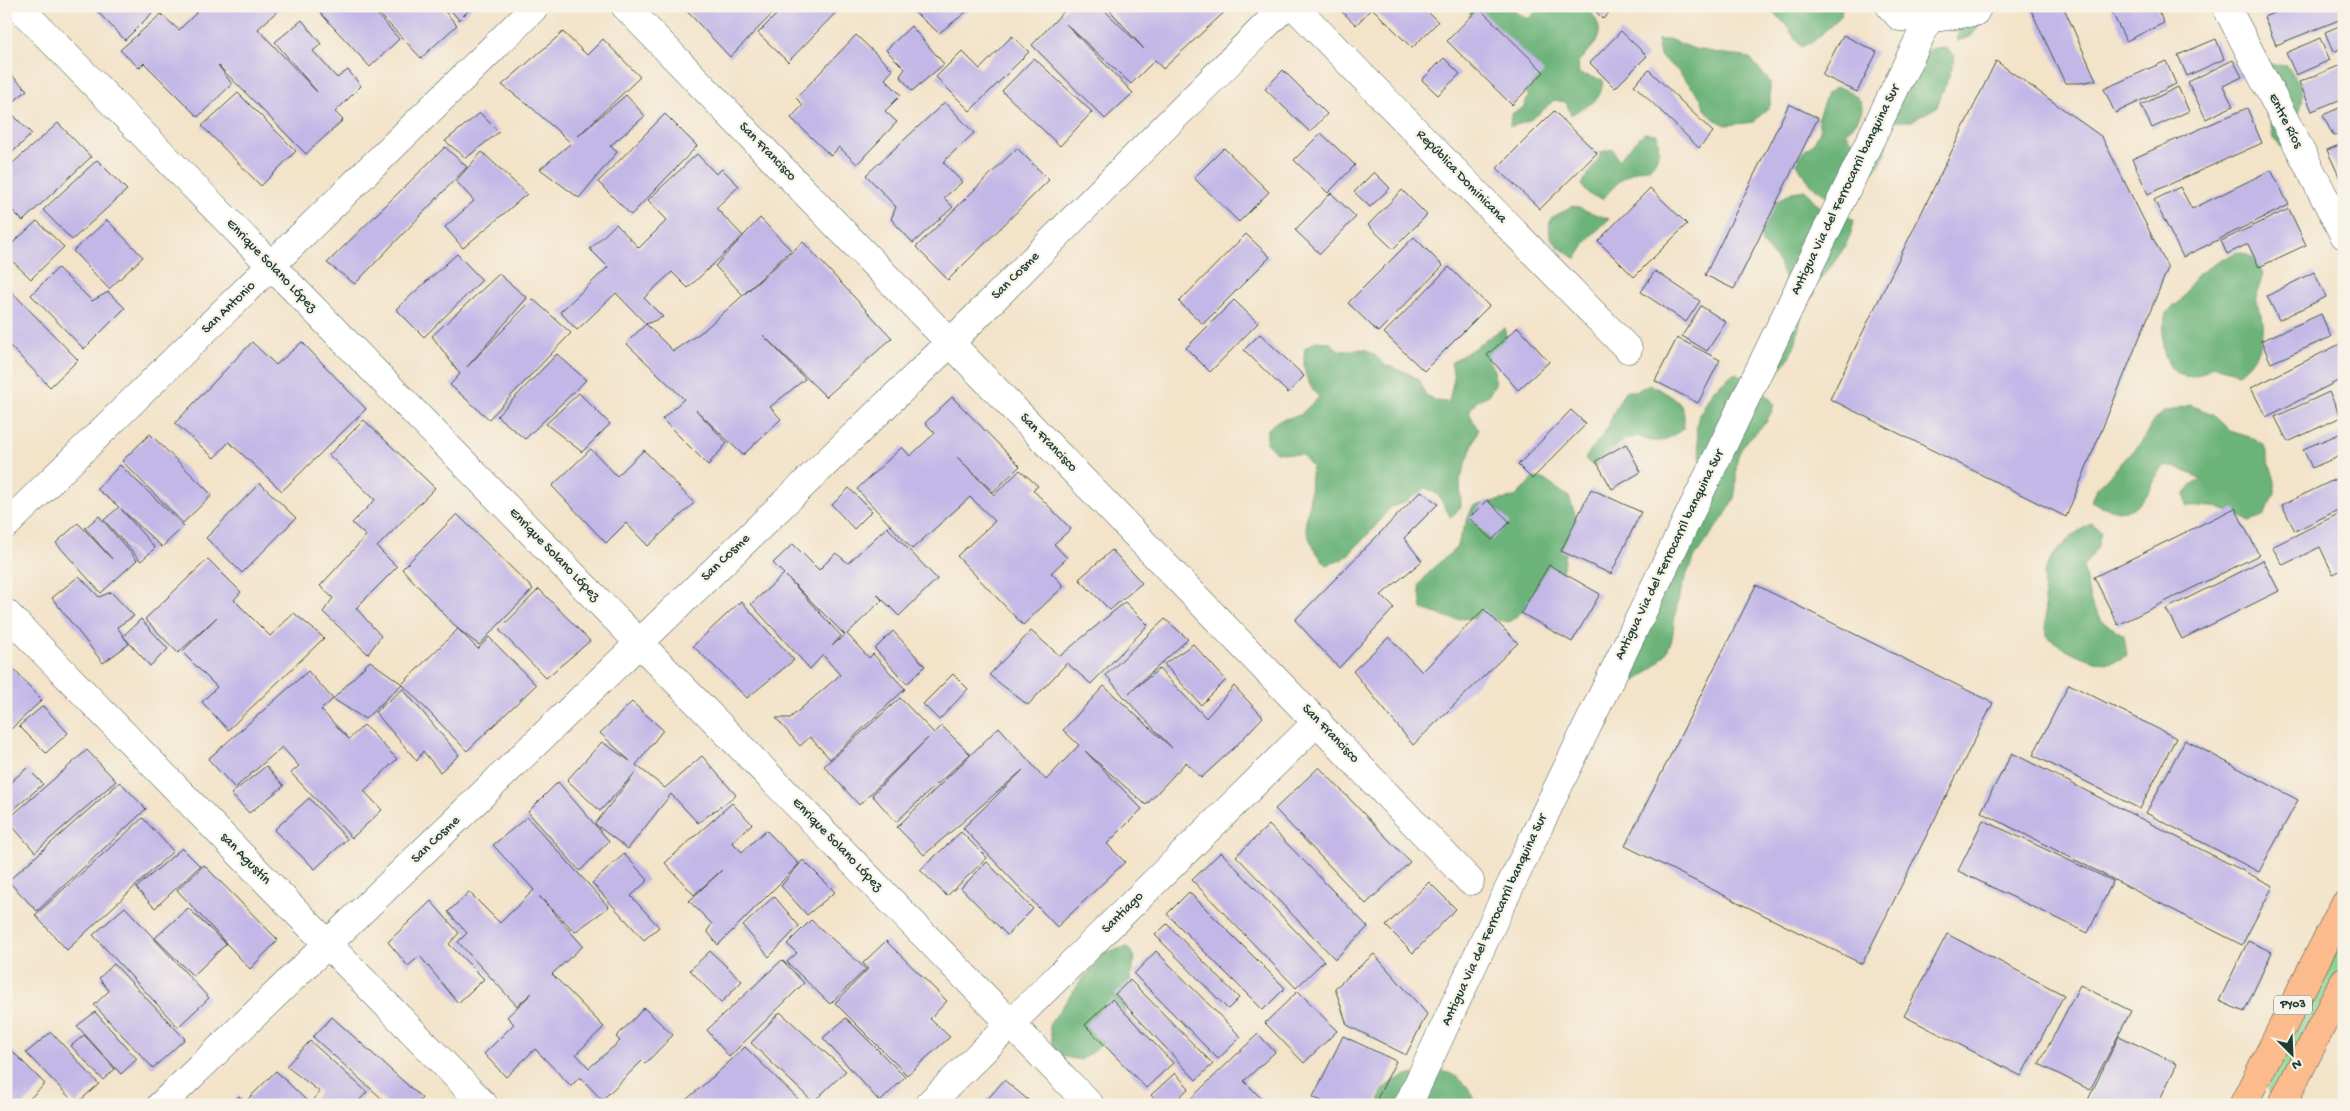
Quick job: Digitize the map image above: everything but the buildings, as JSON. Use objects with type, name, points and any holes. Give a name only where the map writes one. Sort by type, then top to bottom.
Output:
[{"type":"highway","name":"PY03","points":[[2243,1105],[2344,905]]},
{"type":"highway","name":"PY03","points":[[2282,1105],[2344,981]]},
{"type":"street","name":"Enrique Solano López","points":[[18,6],[1090,1105]]},
{"type":"street","name":"San Antonio","points":[[6,525],[536,6]]},
{"type":"street","name":"San Francisco","points":[[625,6],[1318,721],[1470,881]]},
{"type":"street","name":"San Cosme","points":[[161,1105],[951,342],[1285,6]]},
{"type":"street","name":"República Dominicana","points":[[1294,6],[1628,349]]},
{"type":"street","points":[[1890,6],[1900,17],[1977,9]]},
{"type":"street","name":"Entre Ríos","points":[[2226,6],[2344,235]]},
{"type":"street","name":"Antigua Via del Ferrocarril banquina Sur","points":[[1408,1105],[1500,907],[1931,13]]},
{"type":"street","name":"san Agustín","points":[[6,613],[484,1105]]},
{"type":"street","name":"Santiago","points":[[928,1105],[1318,721]]},
{"type":"green space","points":[[1475,6],[1513,6],[1517,13],[1528,19],[1542,6],[1586,6],[1593,15],[1599,30],[1596,42],[1578,62],[1579,74],[1603,80],[1600,94],[1593,102],[1571,115],[1566,102],[1554,100],[1529,121],[1510,126],[1511,114],[1523,108],[1529,96],[1471,26],[1470,12]]},
{"type":"green space","points":[[1767,6],[1842,6],[1841,16],[1814,41],[1801,47],[1786,25]]},
{"type":"green space","points":[[1965,6],[1996,6],[1970,37],[1957,41],[1958,28]]},
{"type":"green space","points":[[1657,40],[1671,40],[1695,49],[1750,58],[1770,82],[1770,106],[1754,122],[1726,125],[1714,119],[1705,109],[1701,98],[1676,69],[1660,56]]},
{"type":"green space","points":[[1945,48],[1955,56],[1937,107],[1912,121],[1886,121],[1921,55],[1932,49]]},
{"type":"green space","points":[[2261,63],[2287,66],[2298,82],[2303,99],[2295,124],[2309,148],[2282,148],[2273,139]]},
{"type":"green space","points":[[1838,87],[1848,90],[1855,95],[1860,100],[1862,106],[1859,118],[1845,132],[1852,141],[1876,139],[1887,145],[1884,156],[1877,168],[1852,192],[1839,197],[1831,197],[1817,190],[1805,177],[1797,163],[1803,152],[1813,144],[1820,131],[1818,118],[1827,93]]},
{"type":"green space","points":[[1644,133],[1657,134],[1658,153],[1652,166],[1647,169],[1637,170],[1622,179],[1603,199],[1590,195],[1581,185],[1595,165],[1601,152],[1613,149],[1618,160]]},
{"type":"green space","points":[[1805,190],[1821,208],[1831,212],[1843,213],[1854,220],[1848,240],[1838,257],[1813,290],[1815,294],[1803,311],[1792,352],[1770,381],[1763,370],[1788,288],[1779,263],[1762,243],[1760,230],[1771,206],[1792,192]]},
{"type":"green space","points":[[1573,206],[1609,219],[1590,237],[1576,259],[1554,243],[1549,226],[1551,218]]},
{"type":"green space","points":[[2237,252],[2249,255],[2260,266],[2261,277],[2260,286],[2256,294],[2256,303],[2261,314],[2263,332],[2259,348],[2250,362],[2239,373],[2213,366],[2200,374],[2180,375],[2172,369],[2167,361],[2164,350],[2163,338],[2166,314],[2183,298],[2197,275]]},
{"type":"green space","points":[[1504,328],[1507,339],[1488,360],[1494,370],[1495,384],[1489,395],[1476,401],[1469,412],[1478,430],[1460,480],[1461,506],[1451,518],[1438,495],[1426,488],[1403,503],[1390,507],[1374,528],[1351,552],[1341,560],[1327,565],[1318,555],[1307,530],[1306,516],[1309,506],[1312,466],[1302,455],[1276,452],[1266,443],[1267,430],[1277,421],[1300,415],[1319,397],[1310,386],[1304,369],[1305,348],[1316,341],[1329,342],[1340,351],[1365,349],[1385,365],[1408,373],[1420,381],[1425,394],[1436,401],[1449,402],[1454,378],[1451,363]]},
{"type":"green space","points":[[1735,372],[1766,394],[1774,404],[1771,413],[1762,426],[1746,442],[1738,456],[1734,498],[1725,516],[1701,548],[1688,571],[1679,596],[1672,639],[1665,654],[1647,673],[1636,681],[1624,680],[1702,468],[1696,427],[1699,415],[1713,390]]},
{"type":"green space","points":[[1649,384],[1671,396],[1680,405],[1684,419],[1683,429],[1662,441],[1652,441],[1638,436],[1625,439],[1594,467],[1585,459],[1606,431],[1625,391],[1637,391]]},
{"type":"green space","points":[[2190,405],[2213,414],[2230,431],[2253,438],[2264,445],[2275,481],[2275,495],[2263,517],[2250,522],[2220,508],[2187,507],[2185,494],[2192,484],[2202,479],[2177,468],[2164,466],[2144,499],[2132,509],[2111,509],[2091,501],[2096,489],[2141,443],[2154,419],[2164,412]]},
{"type":"green space","points":[[1534,478],[1543,479],[1569,497],[1579,526],[1566,546],[1561,581],[1509,622],[1486,618],[1453,619],[1422,609],[1419,585],[1433,568],[1456,548],[1473,506],[1515,497]]},
{"type":"green space","points":[[2092,523],[2101,532],[2098,546],[2083,567],[2091,603],[2101,621],[2124,635],[2127,655],[2119,660],[2106,663],[2097,662],[2069,651],[2047,637],[2043,587],[2047,566],[2063,544],[2077,532]]},
{"type":"green space","points":[[2344,934],[2344,964],[2278,1094],[2273,1096],[2269,1094],[2267,1087]]},
{"type":"green space","points":[[1127,947],[1135,957],[1121,1030],[1081,1060],[1059,1056],[1053,1046],[1049,1025],[1080,982],[1105,952]]},
{"type":"green space","points":[[1439,1070],[1453,1075],[1463,1082],[1471,1092],[1477,1105],[1378,1105],[1383,1091],[1394,1081],[1413,1074]]}]
